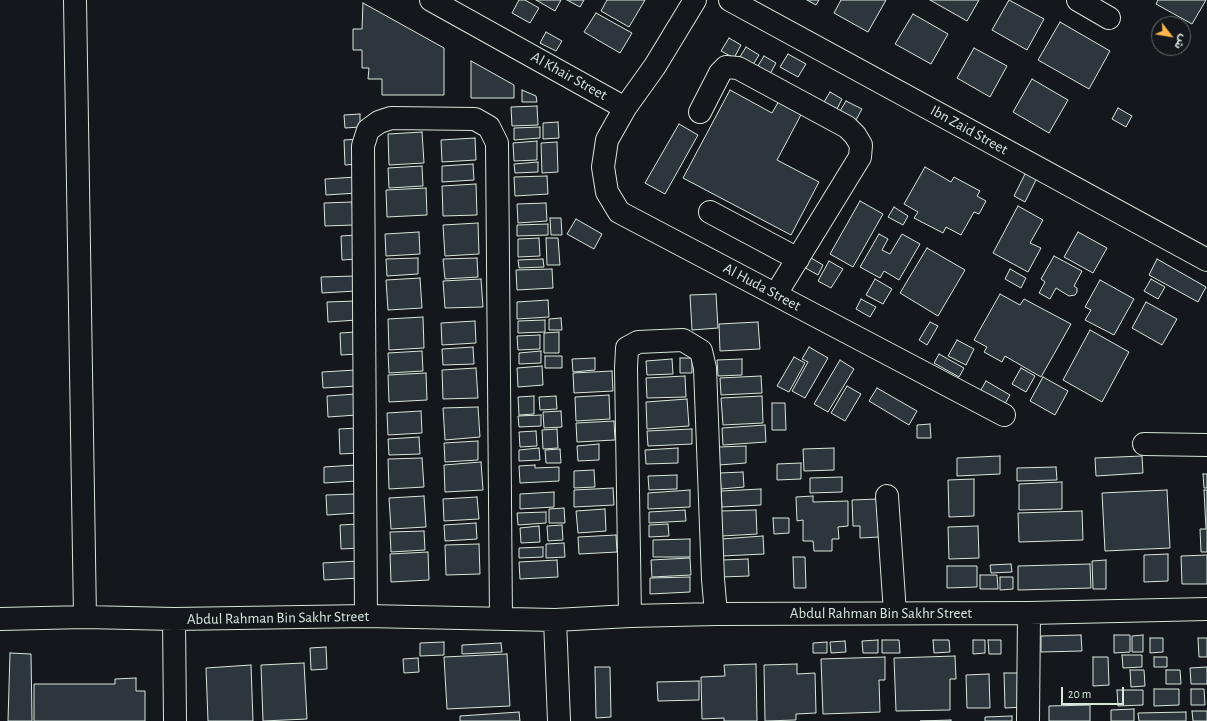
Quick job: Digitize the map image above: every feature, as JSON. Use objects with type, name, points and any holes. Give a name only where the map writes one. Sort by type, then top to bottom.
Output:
[{"type":"street","points":[[75,0],[85,617]]},
{"type":"street","name":"Al Khair Street","points":[[431,0],[625,108]]},
{"type":"street","points":[[625,108],[655,66],[695,0]]},
{"type":"street","name":"Ibn Zaid Street","points":[[730,0],[1207,260]]},
{"type":"street","points":[[1078,0],[1109,18]]},
{"type":"street","points":[[700,112],[720,73],[726,67],[738,68],[848,127],[855,135],[860,145],[860,157],[776,294]]},
{"type":"street","name":"Al Huda Street","points":[[625,108],[607,140],[603,167],[607,192],[619,212],[1004,415]]},
{"type":"street","points":[[366,616],[363,146],[368,130],[379,122],[392,118],[475,119],[489,127],[497,143],[502,619]]},
{"type":"street","points":[[710,212],[798,259]]},
{"type":"street","points":[[630,616],[626,368],[627,348],[638,342],[683,340],[701,351],[705,368],[713,579],[716,614]]},
{"type":"street","points":[[1144,444],[1207,445]]},
{"type":"street","points":[[887,496],[895,613]]},
{"type":"street","name":"Abdul Rahman Bin Sakhr Street","points":[[0,619],[85,617],[174,619],[366,616],[556,620],[630,616],[716,614],[1029,613],[1207,609]]},
{"type":"street","points":[[1028,721],[1029,613]]},
{"type":"street","points":[[174,619],[174,721]]},
{"type":"street","points":[[556,620],[559,721]]},
{"type":"building","points":[[519,0],[525,0],[539,8],[530,23],[512,13]]},
{"type":"building","points":[[536,0],[561,0],[555,11]]},
{"type":"building","points":[[567,0],[584,0],[580,7]]},
{"type":"building","points":[[607,0],[645,0],[629,27],[601,11]]},
{"type":"building","points":[[807,0],[819,0],[816,5]]},
{"type":"building","points":[[841,0],[886,0],[868,32],[834,13]]},
{"type":"building","points":[[930,0],[979,0],[967,21]]},
{"type":"building","points":[[1009,0],[1044,19],[1027,50],[992,30]]},
{"type":"building","points":[[1158,0],[1206,0],[1192,24],[1191,16],[1178,16],[1156,4]]},
{"type":"building","points":[[363,3],[444,48],[444,95],[382,95],[382,79],[368,79],[369,68],[362,68],[362,50],[353,50],[353,29],[362,29]]},
{"type":"building","points":[[596,13],[632,33],[620,53],[584,32]]},
{"type":"building","points":[[913,14],[948,34],[931,64],[895,44]]},
{"type":"building","points":[[1060,22],[1110,51],[1089,89],[1038,60]]},
{"type":"building","points":[[546,32],[562,41],[556,51],[540,43]]},
{"type":"building","points":[[729,38],[741,45],[734,58],[721,51]]},
{"type":"building","points":[[746,47],[759,55],[751,68],[738,60]]},
{"type":"building","points":[[974,48],[1007,66],[990,97],[957,78]]},
{"type":"building","points":[[788,54],[806,64],[798,77],[780,67]]},
{"type":"building","points":[[764,56],[776,63],[769,76],[756,69]]},
{"type":"building","points":[[471,61],[514,85],[514,98],[471,98]]},
{"type":"building","points":[[1032,79],[1068,100],[1049,133],[1013,112]]},
{"type":"building","points":[[522,90],[536,96],[537,102],[522,102]]},
{"type":"building","points":[[730,90],[772,113],[780,99],[803,111],[777,160],[819,182],[791,235],[683,178]]},
{"type":"building","points":[[830,92],[842,99],[837,109],[824,102]]},
{"type":"building","points":[[846,101],[862,109],[856,120],[840,111]]},
{"type":"building","points":[[537,106],[538,125],[512,126],[511,107]]},
{"type":"building","points":[[1118,108],[1132,116],[1126,127],[1112,119]]},
{"type":"building","points":[[360,114],[360,127],[345,128],[344,115]]},
{"type":"building","points":[[558,122],[559,138],[543,139],[543,123]]},
{"type":"building","points":[[679,124],[698,135],[665,194],[645,183]]},
{"type":"building","points":[[540,127],[540,138],[514,140],[514,128]]},
{"type":"building","points":[[422,132],[424,163],[389,165],[388,134]]},
{"type":"building","points":[[475,138],[476,160],[442,162],[441,140]]},
{"type":"building","points":[[359,139],[360,164],[345,165],[344,140]]},
{"type":"building","points":[[537,141],[537,160],[514,161],[513,143]]},
{"type":"building","points":[[557,142],[558,172],[542,173],[541,143]]},
{"type":"building","points":[[538,162],[538,172],[515,173],[514,164]]},
{"type":"building","points":[[473,164],[474,180],[442,182],[442,166]]},
{"type":"building","points":[[422,166],[423,186],[389,188],[388,168]]},
{"type":"building","points":[[925,167],[951,182],[954,177],[980,191],[977,196],[986,201],[979,214],[974,212],[961,235],[946,227],[943,233],[914,218],[918,212],[904,204]]},
{"type":"building","points":[[1026,172],[1037,178],[1025,202],[1014,196]]},
{"type":"building","points":[[547,176],[548,194],[515,196],[514,177]]},
{"type":"building","points":[[356,177],[357,193],[326,195],[325,179]]},
{"type":"building","points":[[476,184],[477,215],[443,216],[442,186]]},
{"type":"building","points":[[426,188],[427,215],[387,217],[386,190]]},
{"type":"building","points":[[860,201],[883,214],[853,267],[830,254]]},
{"type":"building","points":[[352,202],[354,225],[325,226],[324,203]]},
{"type":"building","points":[[546,203],[547,221],[518,223],[517,204]]},
{"type":"building","points":[[1018,206],[1043,220],[1030,243],[1041,248],[1028,272],[993,253]]},
{"type":"building","points":[[894,207],[908,216],[903,225],[888,217]]},
{"type":"building","points":[[550,218],[561,218],[562,235],[551,235]]},
{"type":"building","points":[[576,219],[602,234],[594,249],[567,234]]},
{"type":"building","points":[[478,223],[479,254],[445,256],[443,225]]},
{"type":"building","points":[[548,224],[548,235],[517,236],[517,225]]},
{"type":"building","points":[[419,232],[420,254],[386,256],[385,234]]},
{"type":"building","points":[[1078,232],[1107,248],[1093,273],[1064,257]]},
{"type":"building","points":[[879,234],[888,239],[882,250],[890,254],[902,234],[920,244],[899,280],[884,271],[880,278],[860,267]]},
{"type":"building","points":[[357,235],[358,259],[342,260],[341,236]]},
{"type":"building","points":[[539,238],[540,256],[518,257],[518,239]]},
{"type":"building","points":[[546,238],[558,238],[560,265],[547,265]]},
{"type":"building","points":[[927,248],[965,270],[938,316],[900,293]]},
{"type":"building","points":[[806,255],[823,265],[818,275],[800,265]]},
{"type":"building","points":[[1054,256],[1082,271],[1074,286],[1077,288],[1075,295],[1069,296],[1056,288],[1050,299],[1039,293],[1045,282],[1041,279]]},
{"type":"building","points":[[418,258],[418,274],[387,276],[386,259]]},
{"type":"building","points":[[477,258],[478,277],[445,279],[443,259]]},
{"type":"building","points":[[543,259],[544,267],[519,268],[518,260]]},
{"type":"building","points":[[1157,259],[1206,287],[1198,302],[1149,275]]},
{"type":"building","points":[[829,261],[843,269],[831,288],[818,281]]},
{"type":"building","points":[[552,269],[553,288],[517,290],[516,270]]},
{"type":"building","points":[[1010,269],[1026,278],[1021,288],[1005,279]]},
{"type":"building","points":[[355,276],[356,291],[322,293],[321,277]]},
{"type":"building","points":[[420,278],[422,308],[388,310],[386,280]]},
{"type":"building","points":[[481,279],[483,307],[445,308],[443,281]]},
{"type":"building","points":[[875,279],[892,289],[883,304],[866,295]]},
{"type":"building","points":[[1151,279],[1165,287],[1158,299],[1144,291]]},
{"type":"building","points":[[1100,280],[1134,299],[1114,335],[1085,320],[1091,310],[1085,307]]},
{"type":"building","points":[[716,294],[718,328],[692,330],[690,295]]},
{"type":"building","points":[[1000,294],[1020,305],[1024,299],[1071,324],[1041,377],[1005,356],[1002,362],[984,352],[987,347],[974,340]]},
{"type":"building","points":[[861,299],[876,307],[870,317],[856,309]]},
{"type":"building","points":[[548,300],[549,317],[517,319],[517,302]]},
{"type":"building","points":[[356,301],[357,320],[328,322],[327,302]]},
{"type":"building","points":[[1146,302],[1177,319],[1162,345],[1132,328]]},
{"type":"building","points":[[423,317],[424,348],[389,350],[388,319]]},
{"type":"building","points":[[561,318],[562,330],[549,330],[549,319]]},
{"type":"building","points":[[545,320],[545,332],[518,333],[518,321]]},
{"type":"building","points":[[475,321],[476,343],[442,345],[441,323]]},
{"type":"building","points":[[758,322],[760,349],[720,351],[719,324]]},
{"type":"building","points":[[930,322],[938,326],[927,345],[919,340]]},
{"type":"building","points":[[1090,330],[1129,352],[1102,402],[1063,380]]},
{"type":"building","points":[[357,332],[358,354],[341,355],[340,333]]},
{"type":"building","points":[[559,332],[559,353],[544,353],[544,333]]},
{"type":"building","points":[[540,335],[540,349],[518,350],[517,336]]},
{"type":"building","points":[[957,340],[974,349],[966,365],[948,356]]},
{"type":"building","points":[[473,347],[474,364],[443,365],[442,349]]},
{"type":"building","points":[[809,347],[828,358],[805,398],[792,391],[808,362],[802,359]]},
{"type":"building","points":[[422,351],[423,371],[389,373],[388,353]]},
{"type":"building","points":[[541,351],[541,363],[519,364],[519,353]]},
{"type":"building","points":[[939,354],[964,368],[959,377],[934,363]]},
{"type":"building","points":[[545,356],[562,356],[562,368],[545,368]]},
{"type":"building","points":[[794,357],[805,363],[789,392],[777,386]]},
{"type":"building","points":[[595,358],[595,370],[573,372],[572,359]]},
{"type":"building","points":[[680,358],[692,358],[692,373],[680,373]]},
{"type":"building","points":[[672,359],[673,374],[647,375],[646,361]]},
{"type":"building","points":[[742,359],[742,375],[718,376],[717,360]]},
{"type":"building","points":[[840,360],[854,369],[828,412],[814,404]]},
{"type":"building","points":[[542,366],[543,385],[518,387],[517,368]]},
{"type":"building","points":[[476,368],[478,398],[443,399],[442,370]]},
{"type":"building","points":[[1021,368],[1035,376],[1026,392],[1012,384]]},
{"type":"building","points":[[356,370],[357,386],[323,388],[322,372]]},
{"type":"building","points":[[612,371],[613,391],[574,393],[573,373]]},
{"type":"building","points":[[426,373],[427,400],[389,402],[388,375]]},
{"type":"building","points":[[685,376],[686,397],[647,398],[646,378]]},
{"type":"building","points":[[761,376],[762,393],[721,395],[720,378]]},
{"type":"building","points":[[1043,377],[1068,391],[1055,415],[1030,401]]},
{"type":"building","points":[[986,381],[1010,395],[1002,409],[978,395]]},
{"type":"building","points":[[847,386],[861,394],[845,421],[831,413]]},
{"type":"building","points":[[877,388],[917,411],[909,425],[869,401]]},
{"type":"building","points":[[356,394],[357,415],[328,417],[327,396]]},
{"type":"building","points":[[609,395],[610,419],[576,421],[575,397]]},
{"type":"building","points":[[534,396],[534,414],[519,415],[518,397]]},
{"type":"building","points":[[556,396],[557,409],[540,410],[539,397]]},
{"type":"building","points":[[762,396],[763,423],[723,425],[721,398]]},
{"type":"building","points":[[687,399],[689,426],[647,429],[646,402]]},
{"type":"building","points":[[772,403],[785,403],[786,430],[772,430]]},
{"type":"building","points":[[478,407],[480,437],[445,440],[443,408]]},
{"type":"building","points":[[421,411],[422,433],[388,435],[387,413]]},
{"type":"building","points":[[561,411],[562,427],[544,428],[543,412]]},
{"type":"building","points":[[541,415],[541,426],[519,427],[518,416]]},
{"type":"building","points":[[614,421],[615,440],[577,442],[576,423]]},
{"type":"building","points":[[930,424],[931,438],[917,438],[917,425]]},
{"type":"building","points":[[765,425],[766,442],[723,445],[722,428]]},
{"type":"building","points":[[358,428],[359,453],[340,454],[339,429]]},
{"type":"building","points":[[557,429],[558,448],[543,449],[542,430]]},
{"type":"building","points":[[692,429],[692,444],[648,446],[647,431]]},
{"type":"building","points":[[536,431],[537,446],[520,447],[519,432]]},
{"type":"building","points":[[419,437],[420,454],[389,455],[388,439]]},
{"type":"building","points":[[478,441],[478,460],[445,462],[444,443]]},
{"type":"building","points":[[599,444],[599,460],[578,461],[577,446]]},
{"type":"building","points":[[746,446],[746,463],[719,465],[718,447]]},
{"type":"building","points":[[539,448],[540,460],[519,461],[519,450]]},
{"type":"building","points":[[678,448],[678,463],[646,464],[645,450]]},
{"type":"building","points":[[834,448],[834,470],[804,471],[803,449]]},
{"type":"building","points":[[560,449],[561,463],[546,463],[545,450]]},
{"type":"building","points":[[1000,456],[1000,474],[957,476],[957,458]]},
{"type":"building","points":[[1142,456],[1143,473],[1096,476],[1095,458]]},
{"type":"building","points":[[422,458],[424,487],[389,489],[388,459]]},
{"type":"building","points":[[481,462],[483,490],[445,492],[444,465]]},
{"type":"building","points":[[801,463],[801,479],[777,480],[777,464]]},
{"type":"building","points":[[356,465],[357,481],[324,483],[324,467]]},
{"type":"building","points":[[535,465],[535,468],[559,467],[559,481],[520,483],[519,466]]},
{"type":"building","points":[[1056,467],[1057,480],[1017,481],[1017,468]]},
{"type":"building","points":[[594,470],[595,487],[574,488],[574,471]]},
{"type":"building","points":[[743,472],[744,487],[721,489],[720,473]]},
{"type":"building","points":[[1203,474],[1207,474],[1207,488],[1204,488]]},
{"type":"building","points":[[677,475],[677,489],[649,490],[648,476]]},
{"type":"building","points":[[842,477],[842,492],[810,493],[810,478]]},
{"type":"building","points":[[974,479],[974,516],[949,517],[948,480]]},
{"type":"building","points":[[1062,482],[1062,509],[1019,510],[1019,484]]},
{"type":"building","points":[[613,488],[614,505],[574,507],[574,490]]},
{"type":"building","points":[[761,489],[761,505],[722,507],[721,491]]},
{"type":"building","points":[[690,490],[690,507],[648,509],[648,493]]},
{"type":"building","points":[[1167,490],[1170,548],[1105,551],[1102,493]]},
{"type":"building","points":[[1204,490],[1207,490],[1207,552],[1201,552],[1200,529],[1206,529]]},
{"type":"building","points":[[554,492],[554,507],[520,509],[520,494]]},
{"type":"building","points":[[356,494],[357,513],[327,515],[326,495]]},
{"type":"building","points":[[424,496],[426,527],[391,529],[389,498]]},
{"type":"building","points":[[813,496],[813,502],[848,501],[848,526],[838,527],[839,539],[832,539],[832,551],[814,551],[813,541],[803,541],[803,520],[797,521],[796,497]]},
{"type":"building","points":[[477,497],[479,519],[444,521],[443,499]]},
{"type":"building","points":[[878,499],[879,537],[860,538],[860,526],[853,526],[852,500]]},
{"type":"building","points":[[564,508],[565,523],[549,523],[549,509]]},
{"type":"building","points":[[605,509],[606,531],[578,533],[576,511]]},
{"type":"building","points":[[685,510],[686,521],[649,523],[649,512]]},
{"type":"building","points":[[756,510],[757,534],[722,536],[721,511]]},
{"type":"building","points":[[1082,511],[1083,540],[1019,542],[1018,513]]},
{"type":"building","points":[[546,512],[546,523],[518,525],[517,513]]},
{"type":"building","points":[[773,518],[789,518],[789,533],[774,534]]},
{"type":"building","points":[[476,523],[477,539],[445,541],[444,525]]},
{"type":"building","points":[[358,524],[359,548],[341,549],[340,525]]},
{"type":"building","points":[[668,524],[669,536],[649,537],[649,525]]},
{"type":"building","points":[[562,525],[563,540],[548,541],[547,526]]},
{"type":"building","points":[[539,526],[540,542],[521,543],[520,528]]},
{"type":"building","points":[[978,526],[979,558],[949,559],[948,527]]},
{"type":"building","points":[[424,531],[425,550],[391,552],[390,532]]},
{"type":"building","points":[[616,535],[617,552],[579,554],[578,537]]},
{"type":"building","points":[[763,536],[764,554],[722,556],[721,539]]},
{"type":"building","points":[[690,539],[690,557],[653,557],[653,540]]},
{"type":"building","points":[[564,543],[565,557],[546,558],[546,544]]},
{"type":"building","points":[[479,544],[480,574],[446,575],[445,545]]},
{"type":"building","points":[[543,547],[543,557],[519,558],[519,548]]},
{"type":"building","points":[[428,552],[429,580],[391,582],[390,554]]},
{"type":"building","points":[[1168,554],[1168,581],[1144,582],[1144,555]]},
{"type":"building","points":[[1207,555],[1207,584],[1182,584],[1181,556]]},
{"type":"building","points":[[793,557],[805,557],[806,588],[794,588]]},
{"type":"building","points":[[690,558],[691,575],[652,577],[651,560]]},
{"type":"building","points":[[748,559],[749,576],[722,577],[722,560]]},
{"type":"building","points":[[557,560],[558,577],[520,579],[519,562]]},
{"type":"building","points":[[1106,560],[1106,589],[1093,589],[1092,561]]},
{"type":"building","points":[[358,561],[359,578],[324,580],[323,563]]},
{"type":"building","points":[[1011,564],[1012,572],[991,573],[990,565]]},
{"type":"building","points":[[1090,564],[1091,588],[1018,590],[1018,566]]},
{"type":"building","points":[[947,566],[977,566],[977,587],[947,588]]},
{"type":"building","points":[[980,575],[997,575],[998,589],[980,589]]},
{"type":"building","points":[[690,577],[690,592],[650,594],[650,578]]},
{"type":"building","points":[[1000,577],[1013,577],[1013,589],[1000,590]]},
{"type":"building","points":[[1081,635],[1082,651],[1041,652],[1041,636]]},
{"type":"building","points":[[1114,635],[1130,635],[1130,652],[1114,653]]},
{"type":"building","points":[[1143,635],[1143,652],[1132,652],[1132,636]]},
{"type":"building","points":[[1150,638],[1163,638],[1163,652],[1150,653]]},
{"type":"building","points":[[1198,638],[1207,638],[1207,657],[1199,657]]},
{"type":"building","points":[[878,640],[878,653],[863,653],[862,641]]},
{"type":"building","points":[[882,640],[899,640],[900,653],[882,653]]},
{"type":"building","points":[[933,640],[949,640],[950,652],[934,653]]},
{"type":"building","points":[[973,640],[985,640],[985,653],[973,654]]},
{"type":"building","points":[[988,640],[1001,640],[1001,654],[989,654]]},
{"type":"building","points":[[845,641],[846,652],[831,653],[830,642]]},
{"type":"building","points":[[444,642],[444,655],[420,656],[420,643]]},
{"type":"building","points":[[827,642],[827,653],[813,653],[813,643]]},
{"type":"building","points":[[501,643],[502,652],[462,654],[462,645]]},
{"type":"building","points":[[326,647],[327,669],[311,670],[310,648]]},
{"type":"building","points":[[10,653],[31,654],[32,721],[8,721]]},
{"type":"building","points":[[507,654],[510,706],[447,709],[444,657]]},
{"type":"building","points":[[1122,655],[1142,655],[1142,667],[1123,668]]},
{"type":"building","points":[[955,656],[956,679],[950,679],[950,710],[896,711],[894,658]]},
{"type":"building","points":[[885,657],[885,680],[879,680],[880,712],[823,714],[821,659]]},
{"type":"building","points":[[1093,657],[1108,657],[1109,685],[1093,686]]},
{"type":"building","points":[[1154,657],[1167,657],[1167,667],[1154,667]]},
{"type":"building","points":[[418,658],[419,672],[404,673],[403,659]]},
{"type":"building","points":[[304,663],[307,719],[263,721],[261,665]]},
{"type":"building","points":[[756,664],[757,721],[724,721],[724,718],[702,719],[701,677],[725,676],[724,665]]},
{"type":"building","points":[[797,664],[797,674],[815,673],[816,713],[796,714],[796,720],[765,721],[764,665]]},
{"type":"building","points":[[251,665],[253,721],[208,721],[206,668]]},
{"type":"building","points":[[595,667],[610,667],[611,717],[596,718]]},
{"type":"building","points":[[1207,667],[1207,684],[1191,684],[1190,668]]},
{"type":"building","points":[[1130,670],[1144,670],[1145,686],[1131,687]]},
{"type":"building","points":[[1166,670],[1180,670],[1181,684],[1166,684]]},
{"type":"building","points":[[1004,673],[1023,673],[1024,707],[1005,708]]},
{"type":"building","points":[[989,674],[990,708],[967,708],[966,675]]},
{"type":"building","points":[[136,678],[136,691],[145,691],[145,721],[34,721],[34,684],[115,684],[115,679]]},
{"type":"building","points":[[699,681],[699,700],[658,701],[657,682]]},
{"type":"building","points":[[1154,689],[1179,689],[1179,705],[1154,706]]},
{"type":"building","points":[[1191,689],[1204,689],[1205,705],[1191,705]]},
{"type":"building","points":[[1117,690],[1143,690],[1143,705],[1118,706]]},
{"type":"building","points":[[1090,705],[1090,721],[1049,721],[1049,706]]},
{"type":"building","points":[[1134,709],[1134,721],[1111,721],[1111,710]]},
{"type":"building","points":[[1192,711],[1207,711],[1207,721],[1193,721]]},
{"type":"building","points":[[519,712],[520,721],[460,721],[460,716]]},
{"type":"building","points":[[1186,712],[1186,721],[1139,721],[1138,713]]},
{"type":"building","points":[[1012,716],[1012,721],[985,721],[985,717]]},
{"type":"building","points":[[951,720],[951,721],[920,721]]}]
